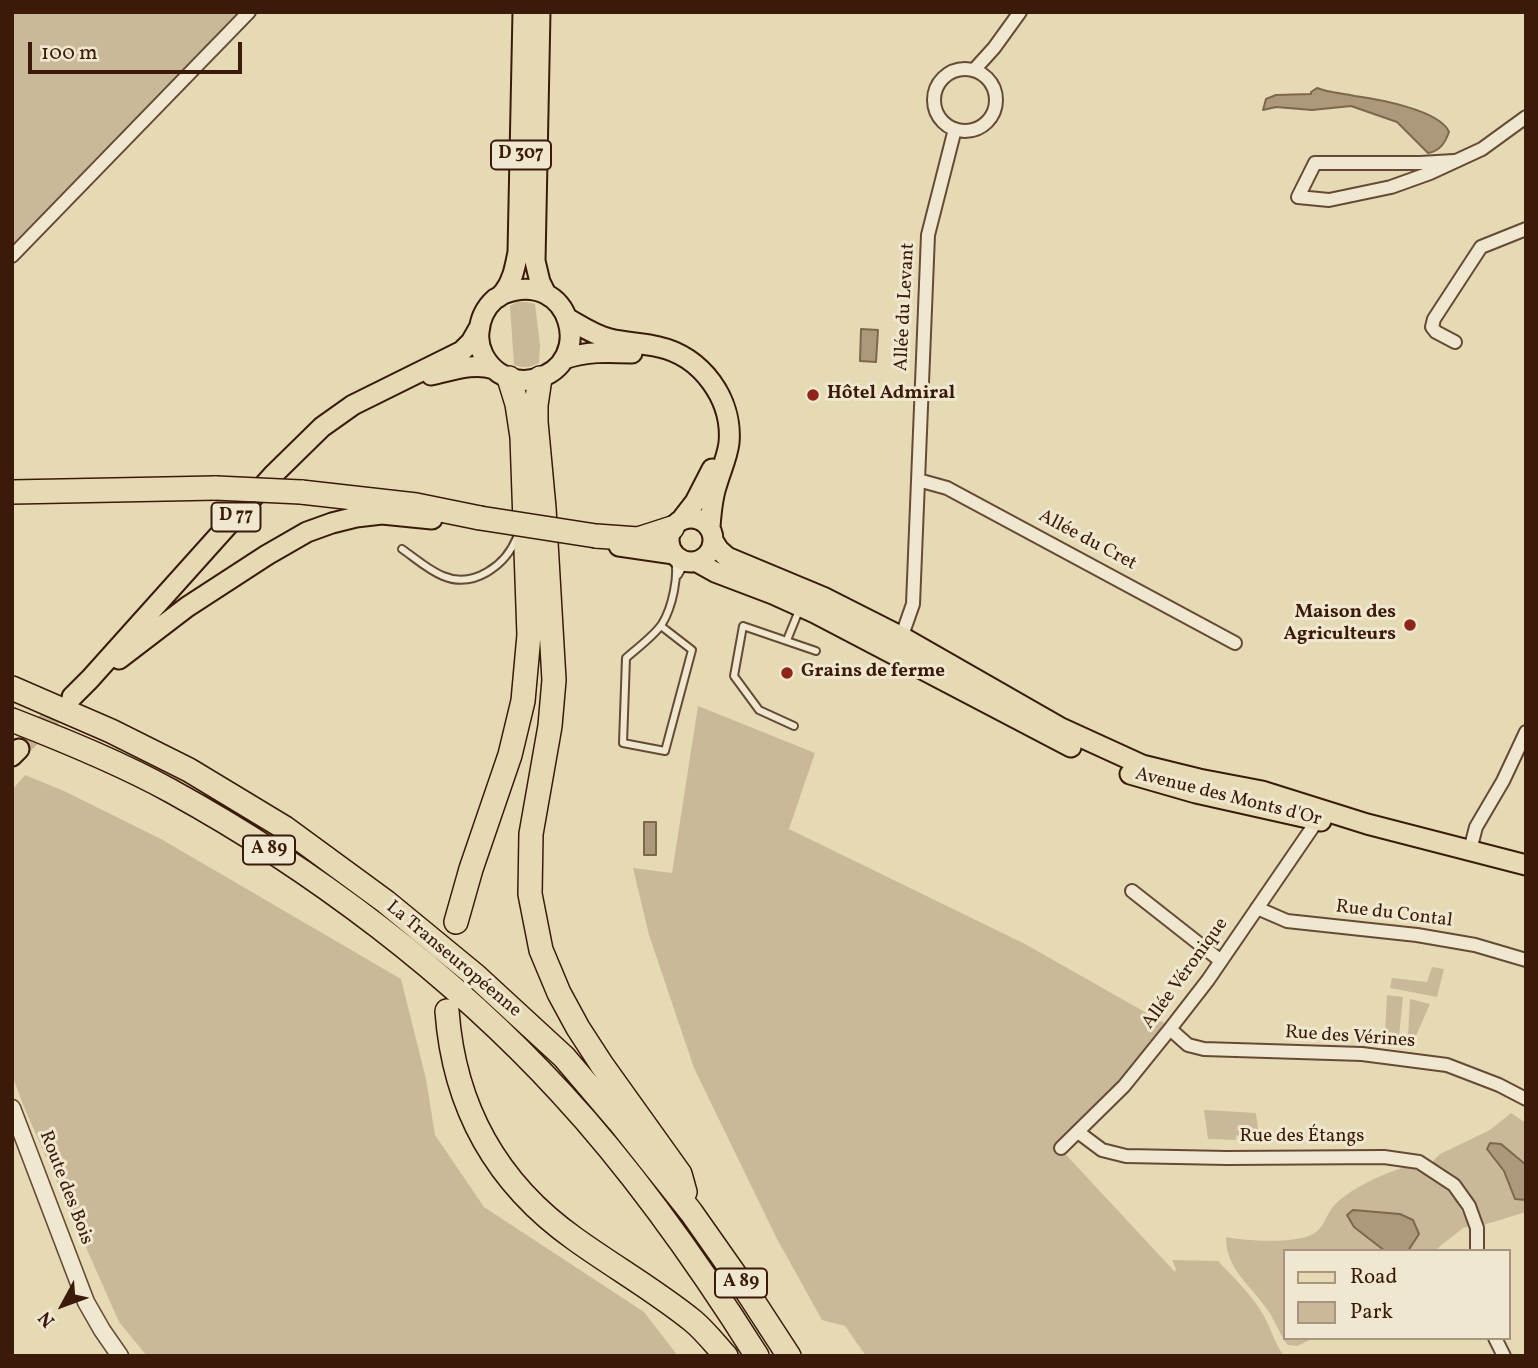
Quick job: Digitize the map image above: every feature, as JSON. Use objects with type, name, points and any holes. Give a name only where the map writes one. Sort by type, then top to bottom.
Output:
[{"type":"highway","points":[[456,922],[510,755],[523,701],[529,635],[522,436],[517,404],[501,373]]},
{"type":"highway","points":[[540,378],[536,422],[554,680],[550,726],[531,834],[530,894],[541,950],[559,993],[602,1065],[680,1174],[691,1212]]},
{"type":"highway","points":[[12,492],[216,488],[301,492],[416,505],[480,522],[595,540],[638,539],[676,524]]},
{"type":"highway","name":"La Transeuropéenne","points":[[12,688],[111,731],[189,770],[285,828],[386,902],[476,976],[565,1057],[622,1125],[691,1212],[789,1356]]},
{"type":"highway","name":"La Transeuropéenne","points":[[12,720],[81,747],[235,827],[294,866],[427,964],[505,1036],[562,1094],[601,1140],[674,1230],[757,1356]]},
{"type":"highway","points":[[447,1011],[449,1039],[457,1077],[468,1110],[498,1164],[514,1185],[573,1238],[695,1322],[726,1356]]},
{"type":"main road","name":"D 307","points":[[502,294],[513,276],[518,252],[523,12]]},
{"type":"main road","name":"D 307","points":[[540,12],[535,261],[545,294]]},
{"type":"main road","points":[[513,290],[535,290],[545,294],[562,308],[567,318],[570,339],[564,359],[554,370],[540,378],[530,380],[501,373],[483,354],[479,328],[483,314],[493,300],[513,290]]},
{"type":"main road","points":[[564,359],[606,351],[636,354],[663,360],[686,371],[700,384],[717,419],[716,457],[695,502],[670,533],[669,544],[684,564],[709,555],[712,504],[729,443],[729,425],[719,393],[692,362],[679,354],[660,347],[594,334],[567,318]]},
{"type":"main road","name":"D 77","points":[[72,697],[273,475],[309,439],[353,405],[462,351],[479,328]]},
{"type":"main road","name":"D 77","points":[[403,381],[451,370],[486,366],[501,373]]},
{"type":"main road","points":[[90,680],[187,607],[307,532],[356,517],[382,514],[480,522]]},
{"type":"main road","points":[[676,524],[693,517],[699,519],[712,535]]},
{"type":"main road","name":"Avenue des Monts d'Or","points":[[712,535],[719,550],[727,557],[898,645],[1056,741],[1135,776],[1196,793],[1321,815],[1374,835],[1470,850],[1526,865]]},
{"type":"main road","name":"Avenue des Monts d'Or","points":[[595,540],[804,598]]},
{"type":"street","points":[[12,256],[249,12]]},
{"type":"street","points":[[974,70],[1020,12]]},
{"type":"street","points":[[964,69],[974,70],[983,75],[994,90],[994,110],[983,125],[964,131],[955,129],[946,124],[936,109],[936,90],[947,75],[964,69]]},
{"type":"street","points":[[1454,161],[1315,163],[1298,197],[1329,200],[1391,187],[1454,161],[1482,149],[1526,117]]},
{"type":"street","name":"Allée du Levant","points":[[898,645],[913,604],[929,235],[955,129]]},
{"type":"street","points":[[1455,342],[1436,332],[1432,327],[1434,318],[1481,247],[1526,229]]},
{"type":"street","name":"Allée du Cret","points":[[918,480],[947,488],[1235,643]]},
{"type":"street","points":[[1470,850],[1476,827],[1503,781],[1526,732]]},
{"type":"street","name":"Allée Véronique","points":[[1061,1147],[1124,1086],[1170,1029],[1221,961],[1321,815]]},
{"type":"street","points":[[1132,891],[1221,961]]},
{"type":"street","name":"Rue du Contal","points":[[1257,908],[1287,921],[1417,935],[1475,945],[1526,960]]},
{"type":"street","name":"Rue des Vérines","points":[[1170,1029],[1188,1045],[1204,1049],[1362,1054],[1447,1065],[1526,1099]]},
{"type":"street","name":"Route des Bois","points":[[12,1108],[86,1301],[102,1331],[120,1356]]},
{"type":"street","name":"Rue des Étangs","points":[[1078,1132],[1102,1150],[1126,1156],[1384,1157],[1419,1162],[1454,1185],[1469,1206],[1477,1228],[1478,1249]]},
{"type":"street","points":[[1496,1340],[1504,1356]]},
{"type":"lane","points":[[402,549],[445,577],[466,580],[487,573],[501,563],[512,549],[524,515]]},
{"type":"lane","points":[[661,626],[692,650],[665,751],[623,743],[626,658],[661,626],[684,564]]},
{"type":"lane","points":[[787,640],[804,598]]},
{"type":"lane","points":[[794,726],[759,710],[734,676],[743,626],[816,651]]},
{"type":"green space","points":[[12,12],[242,12],[12,248]]},
{"type":"green space","points":[[517,302],[535,304],[540,345],[539,363],[530,367],[514,365],[510,306]]},
{"type":"green space","points":[[698,706],[815,753],[789,829],[1025,944],[1166,1024],[1103,1099],[1057,1145],[1175,1272],[1172,1260],[1218,1261],[1259,1308],[1284,1356],[866,1356],[845,1326],[822,1320],[777,1239],[694,1068],[649,935],[633,868],[672,873]]},
{"type":"green space","points":[[25,775],[64,791],[161,839],[401,979],[426,1079],[435,1135],[484,1207],[644,1312],[678,1356],[147,1356],[119,1322],[12,1075],[12,790]]},
{"type":"green space","points":[[1432,967],[1444,969],[1437,997],[1390,988],[1392,978],[1427,982]]},
{"type":"green space","points":[[1387,995],[1403,997],[1399,1036],[1385,1034]]},
{"type":"green space","points":[[1410,999],[1430,1004],[1415,1038],[1408,1036]]},
{"type":"green space","points":[[1204,1110],[1256,1113],[1258,1130],[1241,1125],[1240,1136],[1236,1135],[1236,1140],[1208,1139]]},
{"type":"green space","points":[[1511,1113],[1526,1123],[1526,1212],[1480,1226],[1430,1164],[1440,1154],[1490,1130]]},
{"type":"green space","points":[[1408,1166],[1431,1177],[1452,1195],[1469,1226],[1437,1249],[1282,1249],[1282,1335],[1263,1303],[1235,1268],[1230,1259],[1226,1237],[1270,1241],[1313,1234],[1339,1201],[1378,1177]]},
{"type":"green space","points":[[1285,1340],[1310,1340],[1297,1346],[1288,1345]]},
{"type":"shaded area","points":[[1317,88],[1407,107],[1434,118],[1449,132],[1442,146],[1428,153],[1397,122],[1351,106],[1312,110],[1276,107],[1263,110],[1266,99],[1276,95],[1311,94]]},
{"type":"shaded area","points":[[861,329],[878,330],[876,362],[860,361]]},
{"type":"shaded area","points":[[644,822],[656,822],[656,855],[644,855]]},
{"type":"shaded area","points":[[1490,1143],[1501,1144],[1525,1164],[1526,1200],[1515,1199],[1504,1171],[1487,1149]]},
{"type":"shaded area","points":[[1353,1210],[1400,1214],[1413,1220],[1419,1234],[1409,1249],[1382,1249],[1354,1227],[1347,1215]]},
{"type":"tunnel","points":[[19,749],[69,700]]},
{"type":"place","name":"Hôtel Admiral","points":[[813,395]]},
{"type":"place","name":"Maison des Agriculteurs","points":[[1410,625]]},
{"type":"place","name":"Grains de ferme","points":[[787,673]]}]
